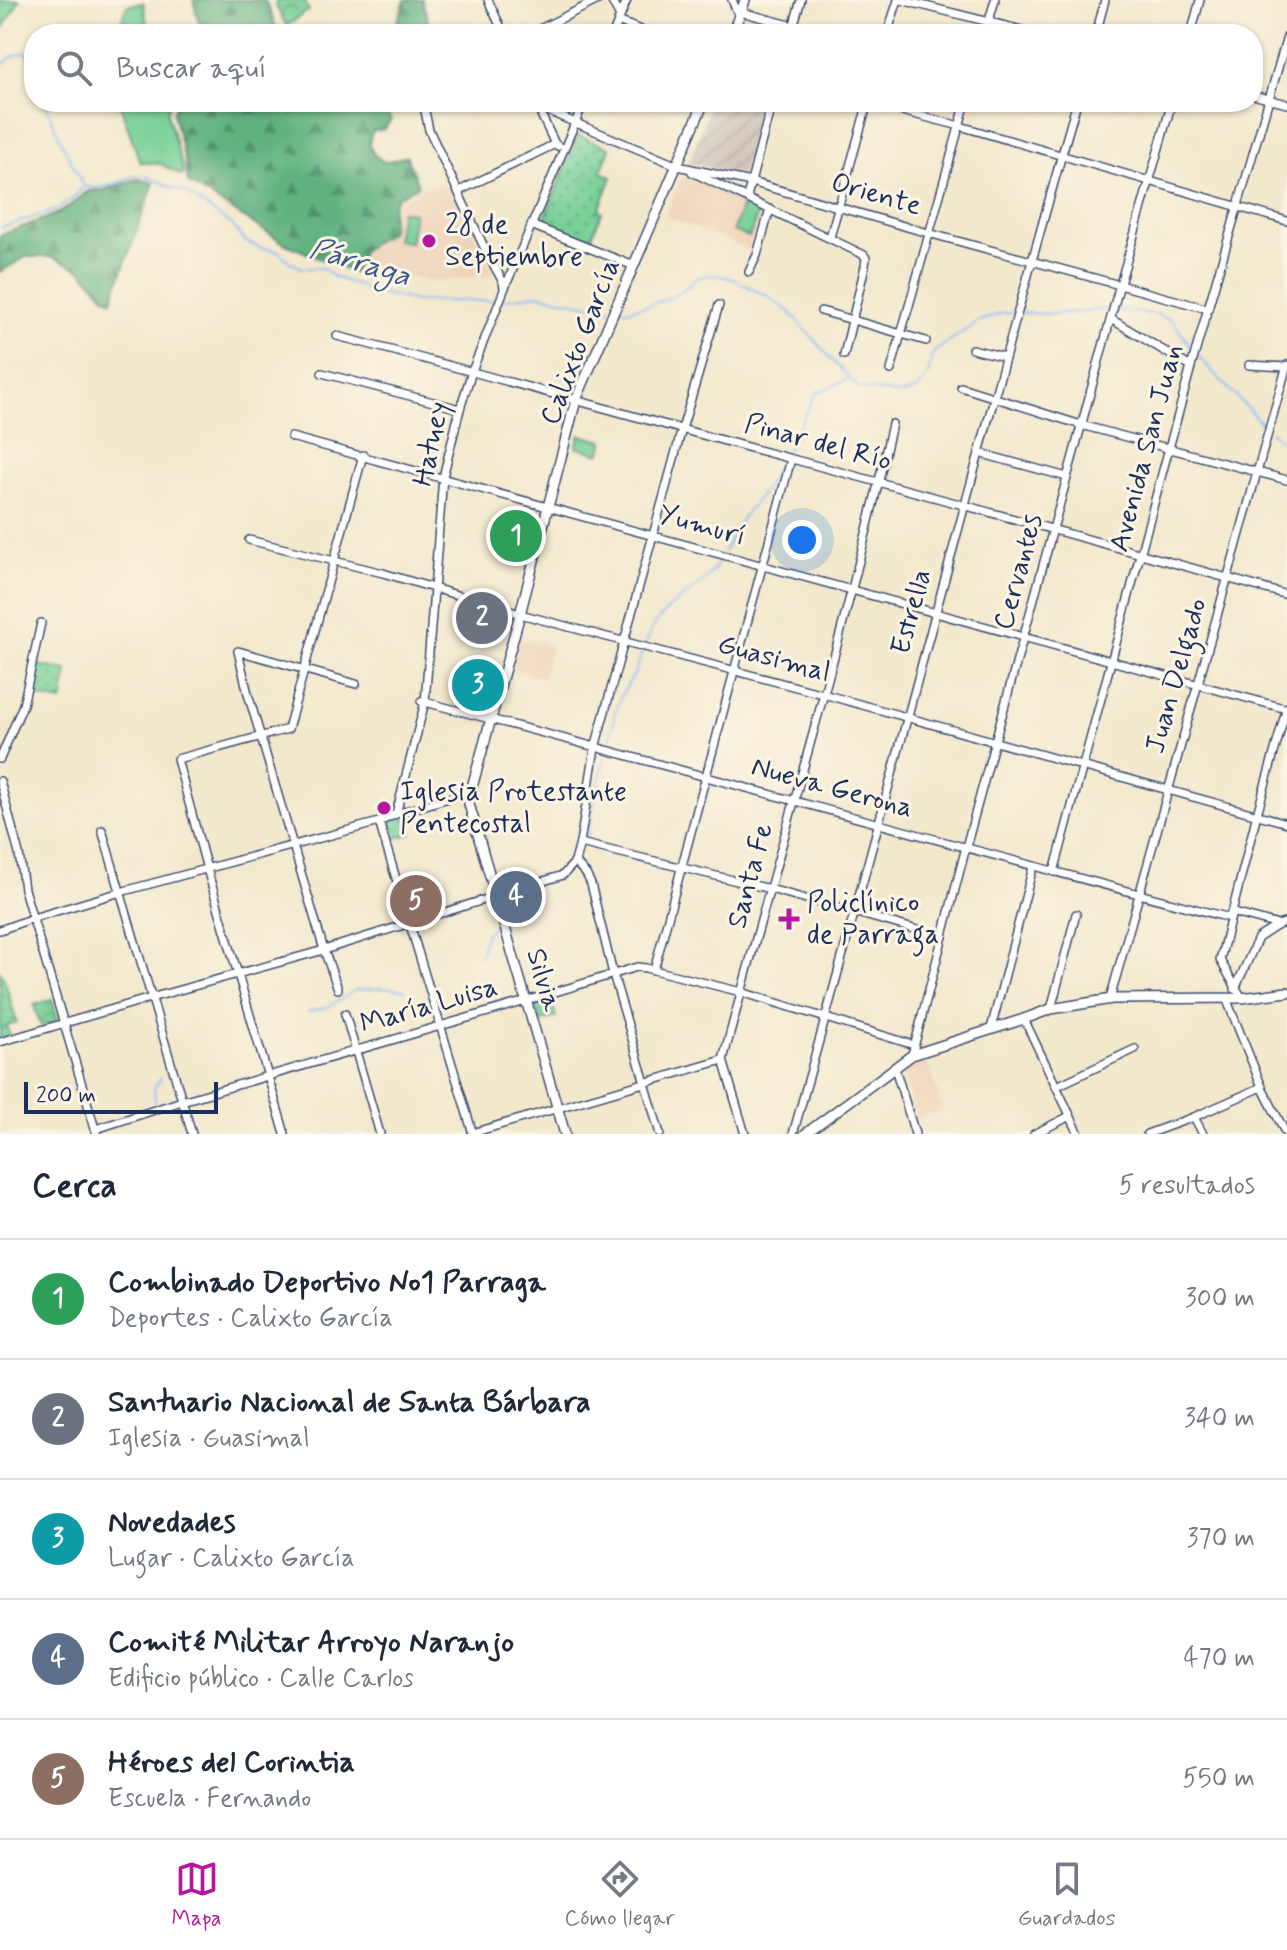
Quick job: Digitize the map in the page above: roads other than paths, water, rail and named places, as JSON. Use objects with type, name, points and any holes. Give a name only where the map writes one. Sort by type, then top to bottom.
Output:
[{"type":"main road","points":[[736,24],[745,0]]},
{"type":"main road","name":"Calixto García","points":[[471,791],[576,400],[700,112]]},
{"type":"main road","name":"Silvia","points":[[471,791],[469,804],[565,1134]]},
{"type":"main road","points":[[805,1134],[895,1068],[913,1050],[1051,1009],[1110,999],[1242,998],[1287,992]]},
{"type":"street","points":[[488,0],[499,24]]},
{"type":"street","points":[[550,24],[598,0]]},
{"type":"street","points":[[611,0],[619,19],[629,24]]},
{"type":"street","points":[[617,24],[627,0]]},
{"type":"street","points":[[732,0],[740,14],[772,24]]},
{"type":"street","points":[[794,24],[801,0]]},
{"type":"street","points":[[891,24],[899,0],[1000,24]]},
{"type":"street","points":[[988,24],[995,0]]},
{"type":"street","points":[[1099,24],[1105,0]]},
{"type":"street","points":[[1194,24],[1200,0]]},
{"type":"street","name":"Avenida San Juan","points":[[1054,872],[1168,449],[1287,37]]},
{"type":"street","points":[[1263,98],[1287,104]]},
{"type":"street","points":[[425,112],[429,130],[503,282],[504,290]]},
{"type":"street","points":[[540,112],[555,144],[563,149]]},
{"type":"street","name":"Oriente","points":[[552,112],[678,166],[751,182],[1208,309]]},
{"type":"street","name":"Hatuey","points":[[396,814],[423,702],[443,477],[460,409],[504,290],[580,112]]},
{"type":"street","points":[[747,197],[769,112]]},
{"type":"street","points":[[830,237],[865,112]]},
{"type":"street","points":[[906,112],[1287,221]]},
{"type":"street","points":[[891,370],[964,112]]},
{"type":"street","name":"Estrella","points":[[793,1134],[963,505],[1074,112]]},
{"type":"street","name":"Cervantes","points":[[913,1050],[1081,425],[1169,112]]},
{"type":"street","points":[[459,191],[555,144]]},
{"type":"street","points":[[678,166],[830,237],[866,258],[844,355]]},
{"type":"street","points":[[749,272],[770,209]]},
{"type":"street","points":[[531,225],[634,266]]},
{"type":"street","points":[[0,1042],[324,950],[563,875],[575,862],[595,748],[719,305]]},
{"type":"street","points":[[821,311],[926,341]]},
{"type":"street","points":[[1112,313],[1192,363]]},
{"type":"street","name":"Pinar del Río","points":[[337,336],[879,481],[1287,595]]},
{"type":"street","points":[[972,349],[1005,357]]},
{"type":"street","points":[[1249,365],[1287,366]]},
{"type":"street","name":"Juan Delgado","points":[[1110,999],[1287,366]]},
{"type":"street","points":[[322,373],[460,409]]},
{"type":"street","points":[[961,387],[1081,425],[1287,480]]},
{"type":"street","name":"Santa Fe","points":[[723,1060],[823,694],[892,424]]},
{"type":"street","name":"Yumurí","points":[[291,437],[1287,708]]},
{"type":"street","points":[[979,453],[1067,477]]},
{"type":"street","points":[[285,1134],[177,759],[288,729],[363,455]]},
{"type":"street","points":[[654,970],[791,459]]},
{"type":"street","name":"Guasimal","points":[[249,540],[383,573],[520,614],[823,694],[1287,823]]},
{"type":"street","points":[[0,759],[23,705],[41,623]]},
{"type":"street","points":[[338,989],[248,694],[238,651],[356,684]]},
{"type":"street","name":"Nueva Gerona","points":[[423,702],[1033,867],[1278,925]]},
{"type":"street","points":[[1242,998],[1220,960],[1287,708]]},
{"type":"street","points":[[0,781],[19,854],[24,889],[96,1132]]},
{"type":"street","points":[[0,930],[120,892],[379,822],[471,791]]},
{"type":"street","points":[[379,822],[472,1134],[723,1060],[745,1134]]},
{"type":"street","points":[[102,830],[192,1134]]},
{"type":"street","points":[[580,843],[770,889],[943,937]]},
{"type":"street","points":[[575,862],[591,884],[613,974],[660,1134]]},
{"type":"street","points":[[991,1029],[1033,867]]},
{"type":"street","points":[[1051,1009],[1076,914]]},
{"type":"street","points":[[1235,989],[1258,938],[1287,922]]},
{"type":"street","name":"María Luisa","points":[[96,1132],[182,1101],[637,967],[741,992],[826,1018],[913,1050]]},
{"type":"street","points":[[1226,998],[1262,1087],[1286,1134]]},
{"type":"street","points":[[345,1014],[380,1134]]},
{"type":"street","points":[[1024,1019],[1079,1134]]},
{"type":"street","points":[[1057,1086],[1135,1049]]},
{"type":"street","points":[[895,1068],[915,1134]]},
{"type":"street","points":[[1147,1134],[1262,1087]]},
{"type":"street","points":[[1034,1134],[1070,1116]]},
{"type":"street","points":[[1194,1117],[1203,1134]]},
{"type":"waterway","points":[[0,59],[5,63],[13,56],[24,53]]},
{"type":"waterway","points":[[49,112],[83,184]]},
{"type":"waterway","name":"Párraga","points":[[84,186],[95,188],[137,175],[148,177],[183,191],[232,225],[245,241],[278,251],[302,268],[323,268],[334,277],[415,301],[496,301]]},
{"type":"waterway","points":[[0,228],[53,211],[69,202],[83,187]]},
{"type":"waterway","name":"Párraga","points":[[620,310],[671,297],[699,277],[723,276],[738,281]]},
{"type":"waterway","name":"Párraga","points":[[741,283],[790,312],[859,388],[897,394],[917,389],[929,372],[931,357],[936,350],[979,321],[1003,313],[1014,313]]},
{"type":"waterway","name":"Párraga","points":[[502,300],[537,294],[610,309]]},
{"type":"waterway","name":"Párraga","points":[[1020,313],[1054,314],[1108,309]]},
{"type":"waterway","name":"Párraga","points":[[1117,311],[1155,314],[1172,320],[1194,351]]},
{"type":"waterway","name":"Párraga","points":[[1198,356],[1265,427]]},
{"type":"waterway","points":[[787,450],[816,393],[848,379]]},
{"type":"waterway","name":"Párraga","points":[[1270,431],[1287,446]]},
{"type":"waterway","points":[[724,552],[737,525],[769,484],[780,463]]},
{"type":"waterway","points":[[646,642],[662,616],[698,586],[721,558]]},
{"type":"waterway","points":[[609,746],[615,712],[642,653]]},
{"type":"waterway","points":[[587,836],[605,756]]},
{"type":"waterway","points":[[480,956],[485,935],[499,919]]},
{"type":"waterway","points":[[308,1012],[328,1007],[356,990],[405,990]]},
{"type":"waterway","points":[[155,1103],[154,1088],[161,1078]]},
{"type":"place","name":"28 de Septiembre","points":[[429,241]]},
{"type":"place","name":"Combinado Deportivo No1 Parraga","points":[[516,536]]},
{"type":"place","name":"Santuario Nacional de Santa Bárbara","points":[[482,618]]},
{"type":"place","name":"Novedades","points":[[478,685]]},
{"type":"place","name":"Iglesia Protestante Pentecostal","points":[[384,808]]},
{"type":"place","name":"Comité Militar Arroyo Naranjo","points":[[516,897]]},
{"type":"place","name":"Héroes del Corintia","points":[[416,901]]},
{"type":"place","name":"Policlínico de Parraga","points":[[789,919]]}]
